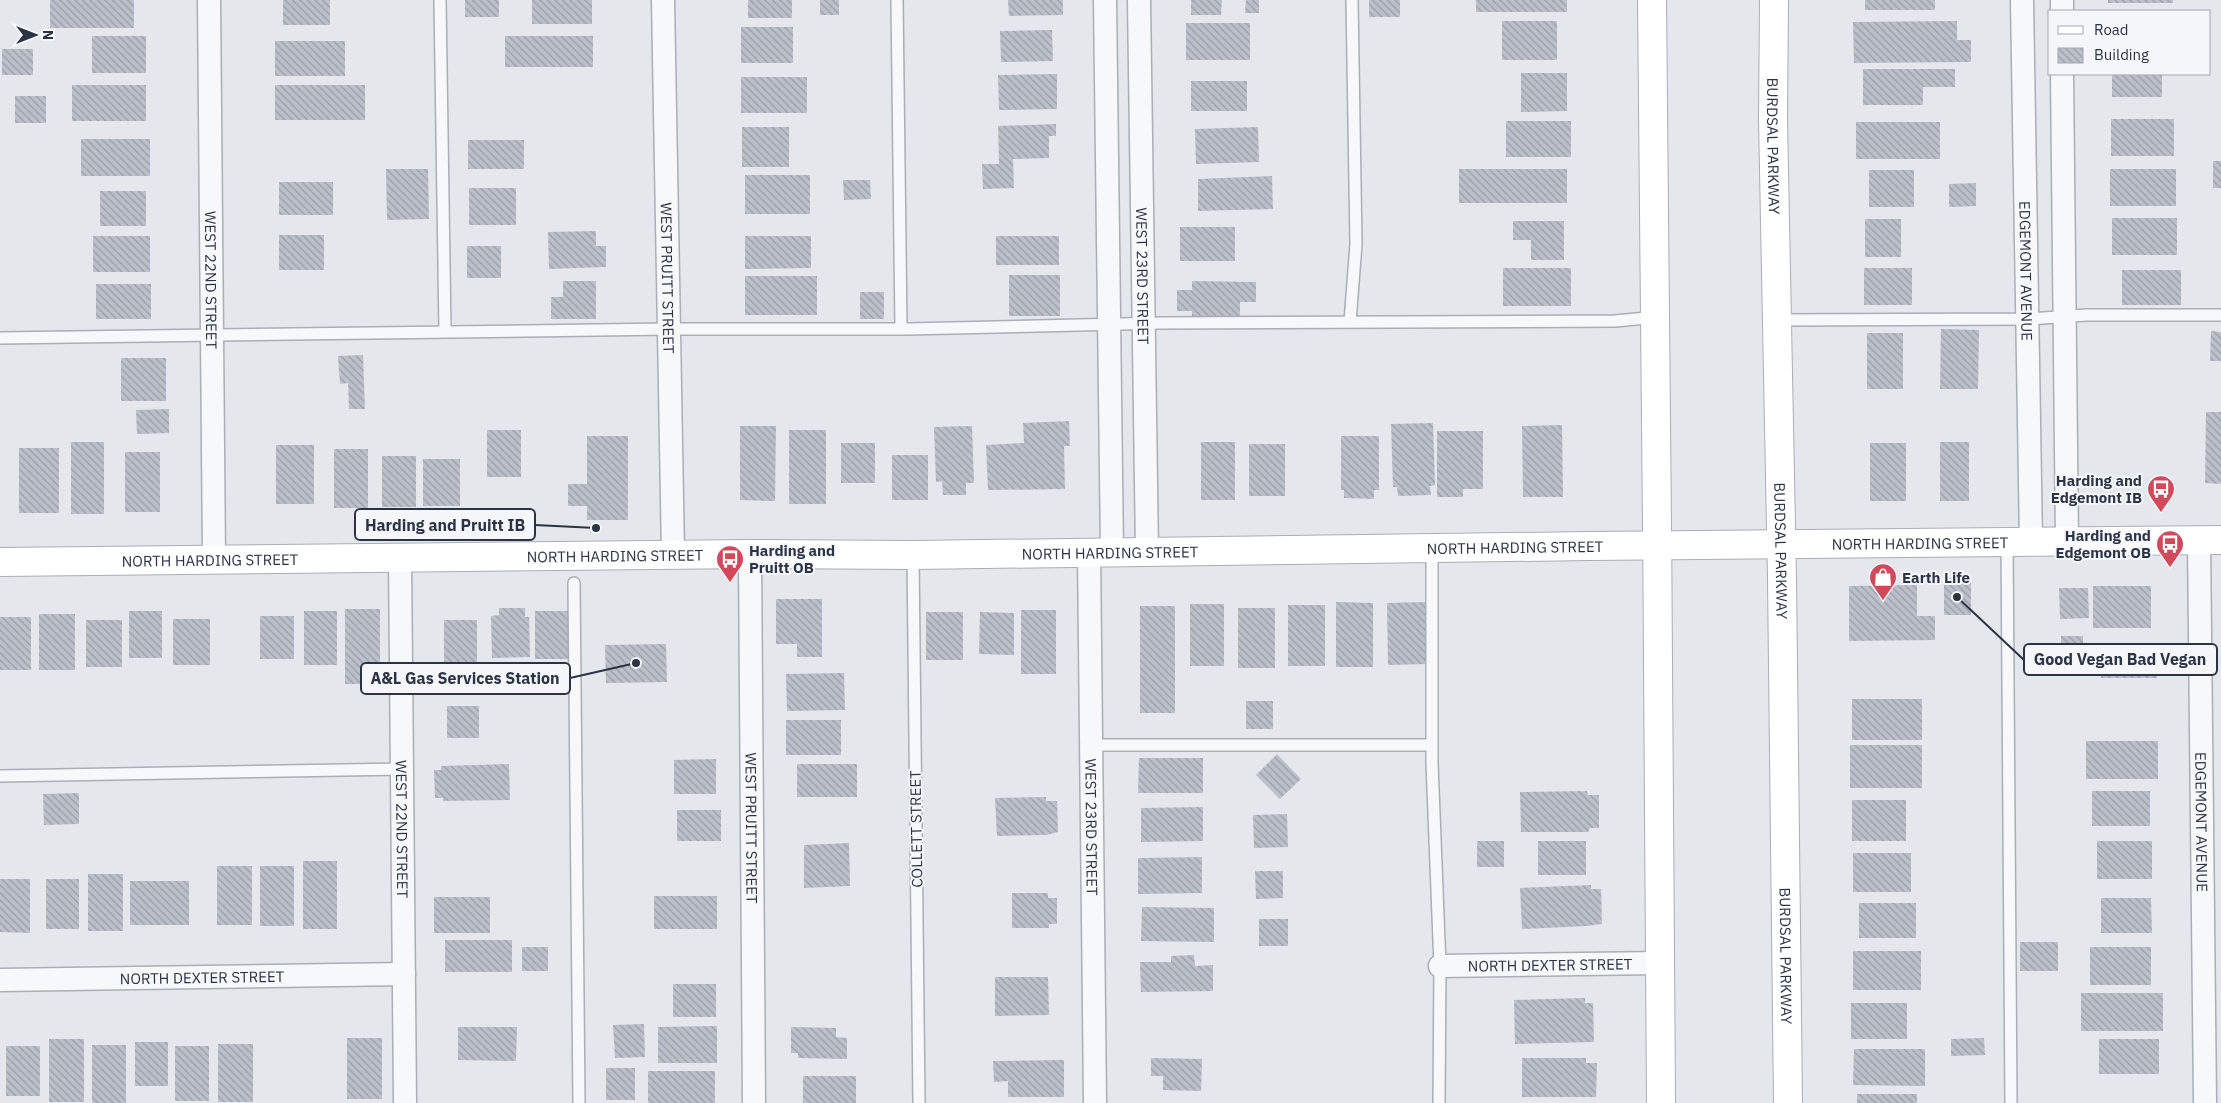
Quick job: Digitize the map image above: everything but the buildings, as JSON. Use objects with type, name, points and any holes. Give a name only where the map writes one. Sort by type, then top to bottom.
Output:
[{"type":"street","name":"WEST 22ND STREET","points":[[210,0],[214,559]]},
{"type":"street","name":"WEST PRUITT STREET","points":[[663,0],[673,554]]},
{"type":"street","name":"WEST 23RD STREET","points":[[1096,1103],[1091,745],[1101,552],[1109,324],[1105,0]]},
{"type":"street","name":"WEST 23RD STREET","points":[[1139,0],[1147,552]]},
{"type":"street","points":[[1652,0],[1657,318],[1661,1103]]},
{"type":"street","name":"BURDSAL PARKWAY","points":[[1774,0],[1773,119],[1781,544],[1788,1103]]},
{"type":"street","name":"EDGEMONT AVENUE","points":[[2019,542],[2027,318],[2022,0]]},
{"type":"street","points":[[2062,75],[2067,542]]},
{"type":"street","name":"EDGEMONT AVENUE","points":[[2205,1103],[2210,540]]},
{"type":"street","name":"NORTH HARDING STREET","points":[[0,562],[673,554],[914,555],[2210,540]]},
{"type":"street","name":"WEST PRUITT STREET","points":[[750,554],[754,1103]]},
{"type":"street","name":"WEST 22ND STREET","points":[[400,557],[406,1103]]},
{"type":"street","name":"NORTH DEXTER STREET","points":[[1440,966],[1660,963]]},
{"type":"street","name":"NORTH DEXTER STREET","points":[[0,980],[404,974]]},
{"type":"lane","points":[[440,0],[445,332]]},
{"type":"lane","points":[[897,0],[901,329]]},
{"type":"lane","points":[[1350,322],[1356,244],[1352,0]]},
{"type":"lane","points":[[1777,320],[2221,315]]},
{"type":"lane","points":[[0,338],[669,329],[901,329],[1144,323],[1615,321],[1657,318]]},
{"type":"lane","points":[[2011,1103],[2019,542]]},
{"type":"lane","points":[[1432,548],[1432,745],[1440,966],[1438,1103]]},
{"type":"lane","name":"COLLETT STREET","points":[[914,555],[919,1103]]},
{"type":"lane","points":[[574,583],[579,1103]]},
{"type":"lane","points":[[1091,745],[1432,745]]},
{"type":"lane","points":[[0,776],[402,770]]},
{"type":"place","name":"Harding and Edgemont IB","points":[[2161,513]]},
{"type":"place","name":"Harding and Pruitt IB","points":[[596,528]]},
{"type":"place","name":"Harding and Edgemont OB","points":[[2170,568]]},
{"type":"place","name":"Harding and Pruitt OB","points":[[730,583]]},
{"type":"place","name":"Good Vegan Bad Vegan","points":[[1957,597]]},
{"type":"place","name":"Earth Life","points":[[1883,601]]},
{"type":"place","name":"A&L Gas Services Station","points":[[636,663]]}]
